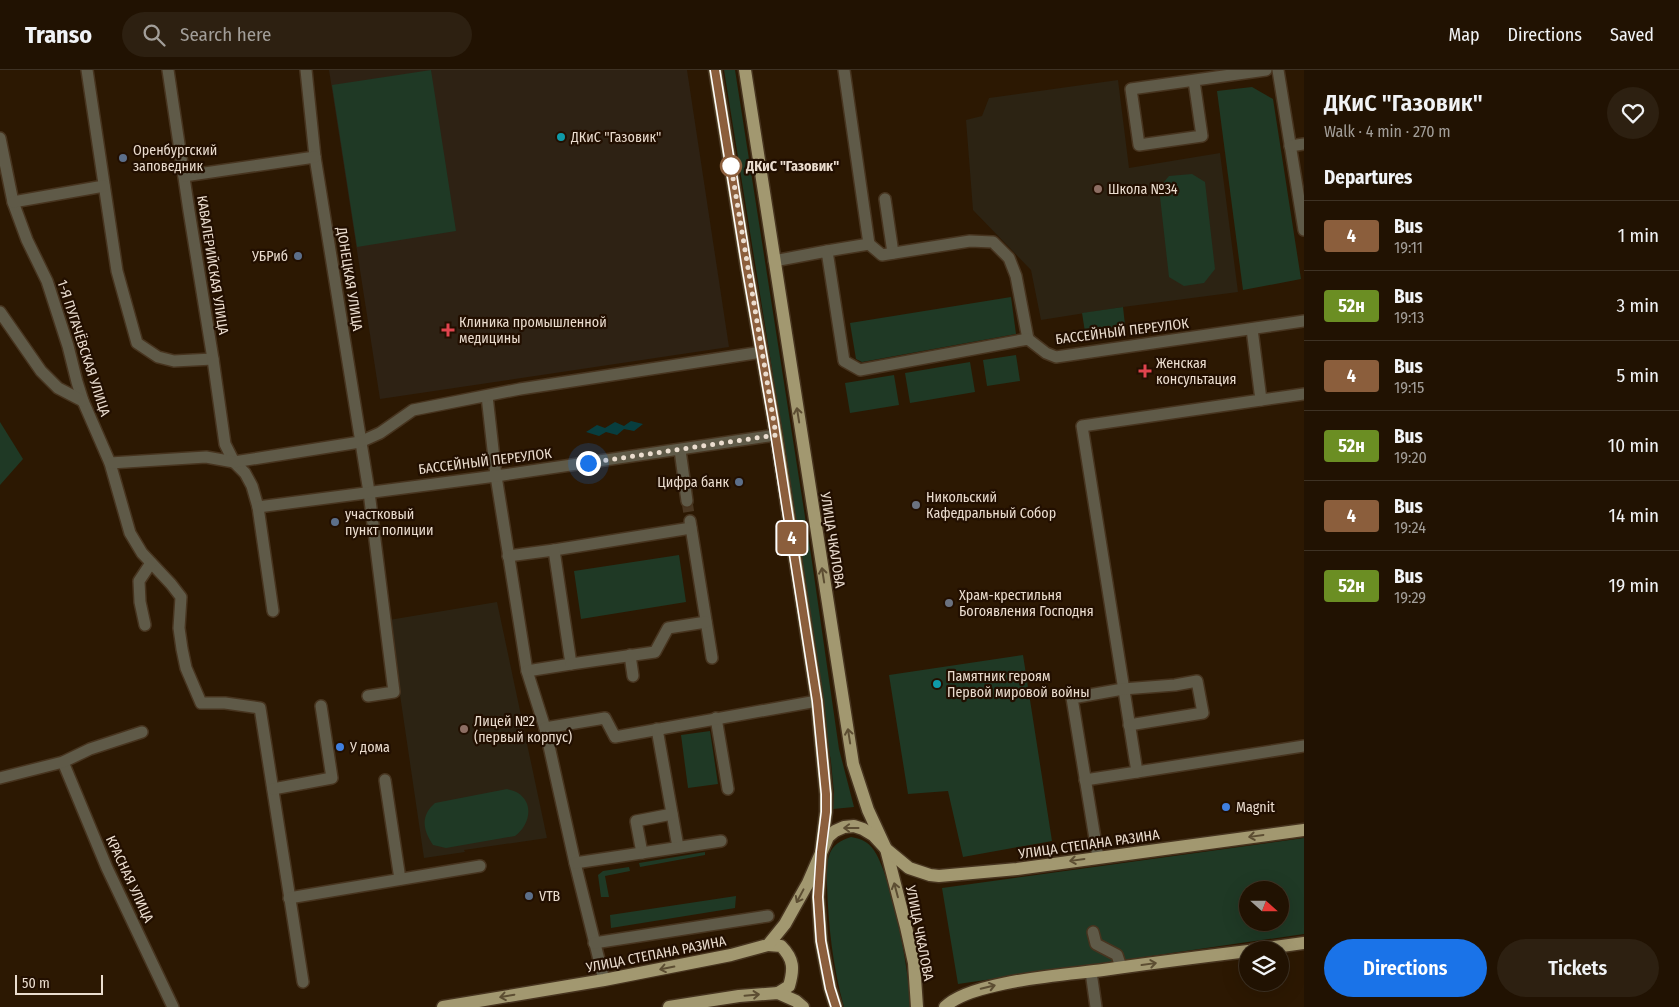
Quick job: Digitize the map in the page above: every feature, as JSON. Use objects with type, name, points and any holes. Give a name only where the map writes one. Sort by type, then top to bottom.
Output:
[{"type":"main road","points":[[715,70],[776,435],[817,701],[826,794],[818,897],[821,941],[830,988],[836,1007]]},
{"type":"main road","name":"УЛИЦА ЧКАЛОВА","points":[[745,70],[853,764],[868,810],[886,849],[914,963],[916,1007]]},
{"type":"main road","name":"УЛИЦА СТЕПАНА РАЗИНА","points":[[821,852],[828,837],[844,827],[854,826],[873,835],[886,849],[909,868],[939,876],[1008,870],[1304,830]]},
{"type":"main road","points":[[768,946],[792,912],[821,852]]},
{"type":"main road","points":[[1289,945],[1304,943]]},
{"type":"main road","points":[[669,1007],[739,996],[778,993],[789,986],[793,970],[788,954],[781,946],[768,946]]},
{"type":"main road","name":"УЛИЦА СТЕПАНА РАЗИНА","points":[[443,1007],[604,980],[768,946]]},
{"type":"main road","points":[[945,1007],[949,1002],[986,988],[1025,980],[1239,952]]},
{"type":"main road","points":[[778,993],[803,1007]]},
{"type":"street","points":[[87,70],[117,271],[137,343],[158,357],[174,361],[213,359]]},
{"type":"street","name":"КАВАЛЕРИЙСКАЯ УЛИЦА","points":[[168,70],[225,442],[234,462],[245,473],[252,486],[258,507],[273,611]]},
{"type":"street","name":"ДОНЕЦКАЯ УЛИЦА","points":[[306,70],[315,157],[369,492],[394,692],[368,696]]},
{"type":"street","points":[[827,251],[844,361],[860,370],[1028,339],[1016,276],[1009,258],[993,242],[970,241],[882,255],[869,244],[844,70]]},
{"type":"street","points":[[1194,81],[1202,136],[1139,145],[1131,89],[1266,70]]},
{"type":"street","points":[[1278,70],[1304,226]]},
{"type":"street","name":"1-Я ПУГАЧЁВСКАЯ УЛИЦА","points":[[0,138],[13,202],[27,240],[47,281],[83,401],[110,463],[130,533],[142,553],[171,584],[180,597],[179,628],[186,668],[202,703],[260,708],[273,789]]},
{"type":"street","points":[[1290,146],[1304,144]]},
{"type":"street","points":[[184,176],[315,157]]},
{"type":"street","points":[[13,202],[104,186]]},
{"type":"street","points":[[885,199],[893,253]]},
{"type":"street","points":[[774,261],[869,244]]},
{"type":"street","points":[[0,312],[41,371],[58,388],[83,401]]},
{"type":"street","name":"БАССЕЙНЫЙ ПЕРЕУЛОК","points":[[1028,339],[1056,358],[1304,321]]},
{"type":"street","points":[[1252,328],[1262,400]]},
{"type":"street","points":[[110,463],[206,457],[234,462],[360,442],[380,433],[413,410],[520,389],[762,352]]},
{"type":"street","points":[[1136,772],[1082,426],[1304,394]]},
{"type":"street","points":[[487,396],[496,476],[527,671],[545,728],[575,863],[604,980]]},
{"type":"street","name":"БАССЕЙНЫЙ ПЕРЕУЛОК","points":[[258,507],[496,476],[776,435]]},
{"type":"street","points":[[206,457],[225,442]]},
{"type":"street","points":[[680,450],[687,501]]},
{"type":"street","points":[[508,556],[554,550],[690,525],[712,658]]},
{"type":"street","points":[[554,550],[571,664]]},
{"type":"street","points":[[144,625],[139,581],[151,563]]},
{"type":"street","points":[[527,671],[655,652],[668,628],[706,622]]},
{"type":"street","points":[[630,655],[634,676]]},
{"type":"street","points":[[1098,857],[1072,698],[1123,689],[1197,681],[1203,713],[1129,725]]},
{"type":"street","points":[[545,728],[605,718],[615,737],[817,701]]},
{"type":"street","points":[[303,982],[273,789],[332,778],[321,706]]},
{"type":"street","points":[[716,718],[728,789]]},
{"type":"street","points":[[657,729],[678,847]]},
{"type":"street","points":[[0,778],[63,762],[90,749],[142,732]]},
{"type":"street","points":[[1085,780],[1304,746]]},
{"type":"street","name":"КРАСНАЯ УЛИЦА","points":[[63,762],[107,868],[173,1007]]},
{"type":"street","points":[[385,780],[400,879]]},
{"type":"street","points":[[642,853],[636,821],[672,814]]},
{"type":"street","points":[[575,863],[721,841]]},
{"type":"street","points":[[290,898],[480,866]]},
{"type":"street","points":[[594,943],[768,916]]},
{"type":"street","points":[[1093,932],[1096,944],[1117,955],[1121,968]]},
{"type":"street","points":[[1091,972],[1096,1007]]},
{"type":"shaded area","points":[[329,70],[687,70],[729,347],[380,399]]},
{"type":"shaded area","name":"Школа №34","points":[[1118,80],[1129,168],[1220,153],[1238,292],[1041,320],[1031,270],[973,210],[966,120],[982,116],[989,98]]},
{"type":"shaded area","name":"Лицей №2 (первый корпус)","points":[[497,602],[547,838],[424,858],[389,620]]},
{"type":"green space","points":[[431,70],[456,231],[357,247],[332,85]]},
{"type":"green space","points":[[724,70],[735,70],[811,555],[839,749],[854,807],[833,809],[834,793],[831,762],[804,591],[782,431]]},
{"type":"green space","points":[[1252,87],[1273,99],[1301,279],[1243,290],[1217,91]]},
{"type":"green space","points":[[1192,174],[1205,182],[1215,269],[1204,283],[1184,286],[1169,277],[1159,188],[1169,176]]},
{"type":"green space","points":[[1011,297],[1016,334],[862,362],[856,359],[850,323]]},
{"type":"green space","points":[[1123,307],[1125,325],[1085,332],[1082,313]]},
{"type":"green space","points":[[1016,355],[1020,381],[987,386],[983,360]]},
{"type":"green space","points":[[970,362],[975,392],[910,403],[905,373]]},
{"type":"green space","points":[[894,375],[899,405],[850,413],[845,383]]},
{"type":"green space","points":[[0,422],[23,459],[0,485]]},
{"type":"green space","points":[[679,555],[686,602],[581,619],[574,571]]},
{"type":"green space","points":[[1023,655],[1052,841],[963,857],[948,791],[908,794],[889,675]]},
{"type":"green space","points":[[710,731],[718,784],[688,788],[681,735]]},
{"type":"green space","points":[[507,789],[517,792],[527,803],[527,821],[515,836],[446,848],[433,845],[425,829],[425,818],[435,803]]},
{"type":"green space","points":[[851,837],[864,841],[871,846],[880,861],[887,879],[899,925],[907,973],[910,1007],[844,1007],[832,946],[827,870],[828,859],[832,849],[840,841]]},
{"type":"green space","points":[[1304,838],[1304,934],[1256,941],[1239,941],[1239,943],[958,984],[942,888]]},
{"type":"green space","points":[[705,852],[705,855],[640,867],[639,863]]},
{"type":"green space","points":[[629,867],[630,871],[605,876],[609,897],[601,897],[598,875],[603,871]]},
{"type":"green space","points":[[736,896],[735,908],[611,928],[610,915]]},
{"type":"water","points":[[631,421],[643,424],[634,431],[624,429],[617,435],[606,432],[599,436],[586,432],[597,425],[605,428],[615,422],[624,426]]},
{"type":"tunnel","points":[[687,501],[690,521]]},
{"type":"bus line","name":"4","points":[[715,70],[773,419],[817,701],[826,794],[818,897],[821,941],[830,988],[836,1007]]},
{"type":"place","name":"ДКиC \"Газовик\"","points":[[561,137]]},
{"type":"place","name":"Оренбургский заповедник","points":[[123,158]]},
{"type":"place","name":"ДКиС \"Газовик\"","points":[[731,166]]},
{"type":"place","name":"Школа №34","points":[[1098,189]]},
{"type":"place","name":"УБРиб","points":[[298,256]]},
{"type":"place","name":"Клиника промышленной медицины","points":[[448,330]]},
{"type":"place","name":"Женская консультация","points":[[1145,371]]},
{"type":"place","name":"Цифра банк","points":[[739,482]]},
{"type":"place","name":"Никольский Кафедральный Собор","points":[[916,505]]},
{"type":"place","name":"участковый пункт полиции","points":[[335,522]]},
{"type":"place","name":"Храм-крестильня Богоявления Господня","points":[[949,603]]},
{"type":"place","name":"Памятник героям Первой мировой войны","points":[[937,684]]},
{"type":"place","name":"Лицей №2 (первый корпус)","points":[[464,729]]},
{"type":"place","name":"У дома","points":[[340,747]]},
{"type":"place","name":"Magnit","points":[[1226,807]]},
{"type":"place","name":"VTB","points":[[529,896]]},
{"type":"route","points":[[588,463],[776,435],[731,166]]}]
